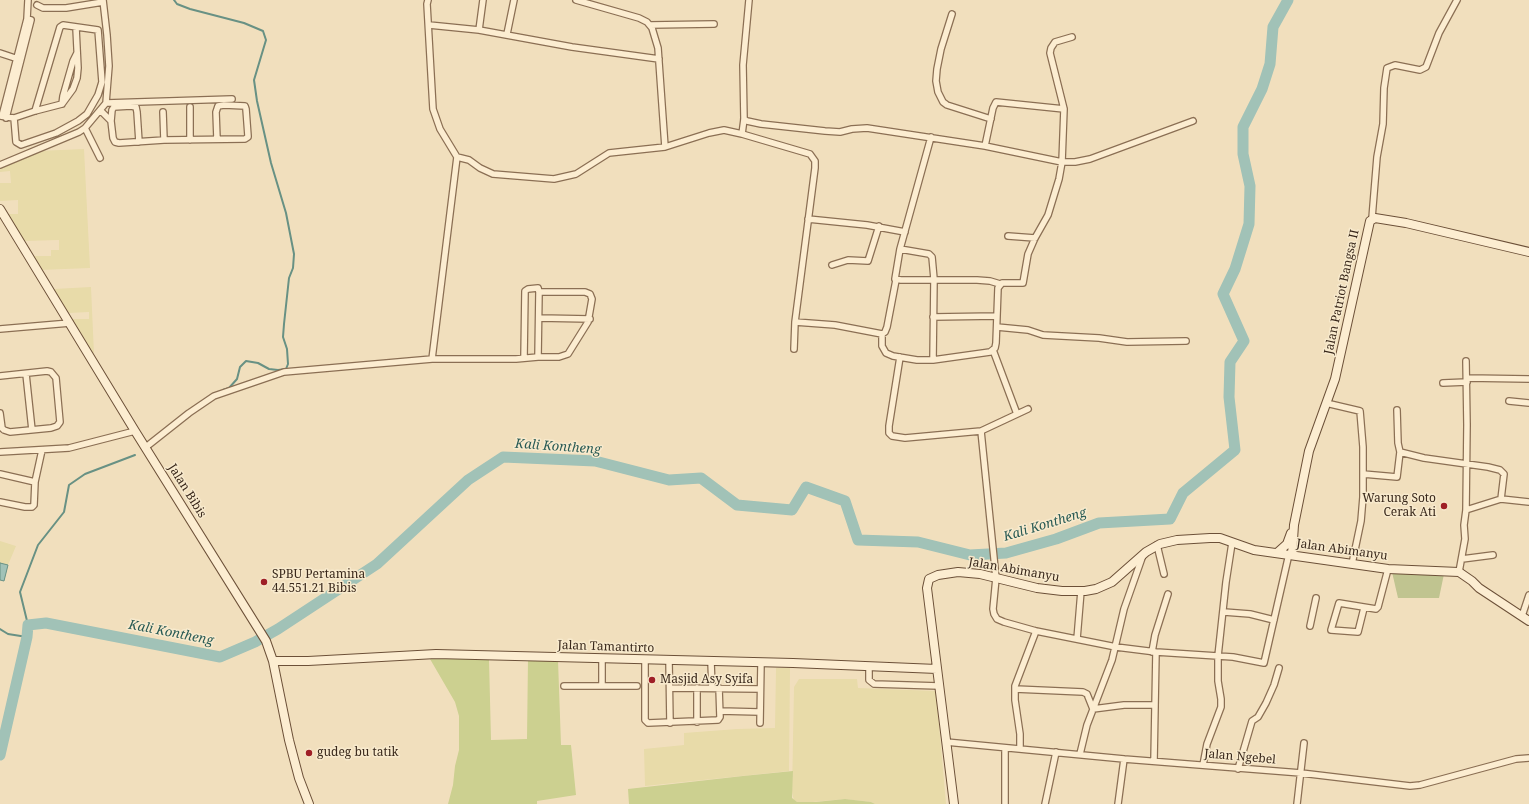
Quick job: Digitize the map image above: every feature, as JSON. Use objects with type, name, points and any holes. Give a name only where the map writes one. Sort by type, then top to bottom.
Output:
[{"type":"street","points":[[28,0],[27,18],[31,20],[18,59],[2,117],[14,118],[62,104],[73,61],[77,52],[76,28]]},
{"type":"street","points":[[428,0],[433,109],[440,129],[457,157],[432,359]]},
{"type":"street","points":[[479,30],[483,0]]},
{"type":"street","points":[[507,34],[514,0]]},
{"type":"street","points":[[576,0],[632,15],[643,19],[650,25],[656,37],[659,59],[665,147]]},
{"type":"street","points":[[742,134],[744,119],[743,65],[749,0]]},
{"type":"street","points":[[1372,218],[1377,157],[1383,124],[1384,88],[1387,68],[1395,65],[1420,70],[1426,67],[1439,33],[1457,0]]},
{"type":"street","points":[[0,165],[79,132],[85,128],[101,111],[106,103],[109,71],[103,1],[66,8],[43,8],[37,5]]},
{"type":"street","points":[[952,14],[938,65],[936,81],[938,92],[943,102],[947,105],[991,119]]},
{"type":"street","points":[[650,25],[714,24]]},
{"type":"street","points":[[14,118],[16,142],[17,144],[21,145],[56,133],[78,121],[87,114],[98,95],[102,82],[99,32],[96,29],[76,28],[63,25],[59,29],[34,111]]},
{"type":"street","points":[[428,25],[507,34],[572,48],[659,59]]},
{"type":"street","points":[[896,280],[990,281],[1000,284],[1022,283],[1028,254],[1050,211],[1062,162],[1064,109],[1050,48],[1055,42],[1072,37]]},
{"type":"street","points":[[0,53],[18,59]]},
{"type":"street","points":[[106,103],[232,99]]},
{"type":"street","points":[[985,146],[994,105],[998,102],[1064,109]]},
{"type":"street","points":[[139,142],[138,112],[136,107],[114,107],[112,110],[111,121],[114,140],[119,143],[139,142],[164,140],[245,139],[248,137],[245,106],[218,106],[216,112],[217,139]]},
{"type":"street","points":[[190,107],[190,140]]},
{"type":"street","points":[[101,111],[111,121]]},
{"type":"street","points":[[163,112],[164,140]]},
{"type":"street","points":[[744,119],[749,122],[792,129],[840,132],[852,128],[867,128],[985,146],[1062,162],[1084,161],[1193,122]]},
{"type":"street","points":[[85,128],[100,158]]},
{"type":"street","points":[[457,157],[469,160],[480,168],[493,174],[554,179],[576,174],[609,153],[665,147],[717,131],[727,130],[801,151],[812,156],[815,161],[815,168],[795,322],[794,349]]},
{"type":"street","points":[[931,137],[900,249],[887,327],[885,332],[882,334],[884,351],[888,354],[900,357],[917,360],[932,360],[993,350]]},
{"type":"street","name":"Jalan Bibis","points":[[0,209],[135,431],[265,640],[273,661],[299,778],[309,804]]},
{"type":"street","name":"Jalan Patriot Bangsa II","points":[[1294,525],[1308,451],[1335,379],[1370,221],[1372,218],[1406,223],[1529,252]]},
{"type":"street","points":[[808,219],[879,226],[905,232]]},
{"type":"street","points":[[832,266],[848,260],[868,261],[879,226]]},
{"type":"street","points":[[1008,236],[1035,238]]},
{"type":"street","points":[[900,249],[931,255],[934,280],[932,360]]},
{"type":"street","points":[[1000,284],[998,291],[996,343],[993,350],[1017,414]]},
{"type":"street","points":[[524,358],[525,291],[526,289],[537,288],[539,289],[538,357]]},
{"type":"street","points":[[146,447],[189,413],[214,396],[284,372],[432,359],[559,357],[568,354],[587,326],[590,319],[592,299],[588,293],[582,291],[539,292]]},
{"type":"street","points":[[933,317],[997,316]]},
{"type":"street","points":[[539,318],[590,319]]},
{"type":"street","points":[[795,322],[835,325],[882,334]]},
{"type":"street","points":[[0,329],[70,323]]},
{"type":"street","points":[[997,327],[1028,330],[1044,335],[1099,338],[1126,342],[1186,342]]},
{"type":"street","points":[[900,357],[889,426],[889,433],[892,436],[905,438],[981,431],[1028,409]]},
{"type":"street","points":[[1466,361],[1466,510],[1464,525],[1466,539],[1459,572],[1479,588],[1526,619],[1529,595]]},
{"type":"street","points":[[0,376],[47,371],[51,372],[56,378],[60,422],[55,427],[10,432],[4,430],[0,413]]},
{"type":"street","points":[[26,374],[32,430]]},
{"type":"street","points":[[1443,383],[1466,380],[1529,379]]},
{"type":"street","points":[[1509,401],[1529,403]]},
{"type":"street","points":[[1326,403],[1360,411],[1363,447],[1363,497],[1361,521],[1352,564]]},
{"type":"street","points":[[1363,474],[1397,477],[1400,452],[1397,432],[1397,410]]},
{"type":"street","points":[[0,452],[69,448],[135,431]]},
{"type":"street","points":[[981,431],[996,578],[993,609],[997,619],[1004,622],[1036,631],[1116,647],[1154,652],[1233,657],[1264,663],[1291,555],[1294,525]]},
{"type":"street","points":[[0,502],[25,507],[32,507],[34,505],[35,482],[42,450]]},
{"type":"street","points":[[1400,452],[1424,458],[1488,467],[1502,471],[1504,474],[1501,499]]},
{"type":"street","points":[[0,474],[35,482]]},
{"type":"street","points":[[1466,510],[1474,506],[1501,499],[1529,502]]},
{"type":"street","points":[[1277,553],[1287,544],[1294,525]]},
{"type":"street","name":"Jalan Abimanyu","points":[[954,804],[928,598],[928,581],[933,576],[951,572],[980,574],[1031,587],[1081,591],[1096,589],[1112,582],[1157,545],[1172,541],[1210,538],[1220,538],[1254,550],[1388,569],[1459,572]]},
{"type":"street","points":[[1203,765],[1207,744],[1221,707],[1218,681],[1218,656],[1232,543]]},
{"type":"street","points":[[1157,545],[1164,574]]},
{"type":"street","points":[[1080,754],[1084,734],[1110,667],[1124,609],[1143,555]]},
{"type":"street","points":[[1462,559],[1493,555]]},
{"type":"street","points":[[1364,608],[1358,632],[1328,630],[1339,604],[1364,608],[1378,608],[1388,569]]},
{"type":"street","points":[[1077,639],[1081,591]]},
{"type":"street","points":[[1154,761],[1155,636],[1168,594]]},
{"type":"street","points":[[1310,626],[1316,598]]},
{"type":"street","points":[[1224,612],[1250,614],[1274,620]]},
{"type":"street","points":[[1020,749],[1020,728],[1015,683],[1036,631]]},
{"type":"street","name":"Jalan Tamantirto","points":[[273,661],[308,661],[436,654],[937,669]]},
{"type":"street","points":[[602,658],[602,685]]},
{"type":"street","points":[[645,660],[646,722],[670,723],[718,720],[720,711],[720,688]]},
{"type":"street","points":[[669,661],[670,723]]},
{"type":"street","points":[[711,662],[712,688]]},
{"type":"street","points":[[760,723],[761,663]]},
{"type":"street","points":[[869,666],[869,680],[874,684],[939,686]]},
{"type":"street","points":[[1238,769],[1252,721],[1258,716],[1266,703],[1279,668]]},
{"type":"street","points":[[564,686],[637,686]]},
{"type":"street","points":[[670,688],[760,689]]},
{"type":"street","points":[[697,688],[697,722]]},
{"type":"street","points":[[1015,689],[1083,692],[1087,694],[1093,709]]},
{"type":"street","points":[[1093,709],[1124,705],[1155,705]]},
{"type":"street","points":[[720,711],[759,712]]},
{"type":"street","name":"Jalan Ngebel","points":[[946,742],[1238,769],[1300,773],[1410,786],[1420,785],[1516,759],[1529,758]]},
{"type":"street","points":[[1297,804],[1304,743]]},
{"type":"street","points":[[1005,748],[1005,804]]},
{"type":"street","points":[[1045,804],[1056,752]]},
{"type":"street","points":[[1118,804],[1124,759]]},
{"type":"shaded area","points":[[84,149],[90,268],[40,270],[33,256],[51,256],[51,250],[59,250],[59,240],[24,241],[8,214],[18,214],[18,200],[0,201],[0,183],[11,183],[10,171],[0,172],[0,168],[38,151]]},
{"type":"shaded area","points":[[91,287],[94,354],[72,319],[89,319],[89,312],[68,313],[54,289]]},
{"type":"shaded area","points":[[0,541],[16,546],[8,565],[0,563]]},
{"type":"shaded area","points":[[776,668],[790,668],[789,771],[645,786],[644,749],[684,745],[684,733],[775,728]]},
{"type":"shaded area","points":[[799,679],[857,679],[858,688],[936,691],[946,804],[875,804],[871,802],[845,799],[801,803],[794,801],[792,792],[794,687]]},
{"type":"green space","points":[[1392,572],[1444,574],[1439,598],[1398,598]]},
{"type":"green space","points":[[528,658],[558,660],[561,745],[571,745],[576,795],[537,801],[537,804],[448,804],[459,750],[459,716],[455,702],[430,659],[489,659],[491,740],[527,739]]},
{"type":"green space","points":[[793,771],[792,798],[797,802],[845,799],[871,802],[875,804],[629,804],[628,789]]},
{"type":"water","points":[[0,563],[8,565],[4,581],[0,580]]},
{"type":"waterway","points":[[174,0],[177,4],[190,9],[244,23],[263,31],[266,40],[254,80],[257,101],[271,163],[286,213],[294,254],[293,268],[289,278],[283,337],[287,349],[288,364],[286,369],[269,369],[258,363],[246,361],[240,367],[237,379],[229,388],[223,390]]},
{"type":"waterway","name":"Kali Kontheng","points":[[0,755],[27,637],[28,625],[46,623],[220,657],[255,642],[278,629],[377,564],[468,480],[503,457],[595,461],[669,480],[701,478],[737,505],[792,510],[806,487],[845,501],[858,540],[918,542],[970,555],[1006,553],[1056,539],[1099,523],[1170,519],[1183,493],[1235,450],[1229,397],[1230,362],[1244,341],[1223,294],[1235,269],[1249,224],[1250,186],[1243,154],[1243,127],[1262,89],[1270,64],[1273,27],[1288,0]]},
{"type":"waterway","points":[[28,625],[20,592],[38,545],[64,512],[69,485],[85,474],[135,455]]},
{"type":"waterway","points":[[0,629],[8,634],[27,637]]},
{"type":"place","name":"Warung Soto Cerak Ati","points":[[1444,506]]},
{"type":"place","name":"SPBU Pertamina 44.551.21 Bibis","points":[[264,582]]},
{"type":"place","name":"Masjid Asy Syifa","points":[[652,680]]},
{"type":"place","name":"gudeg bu tatik","points":[[309,753]]}]
